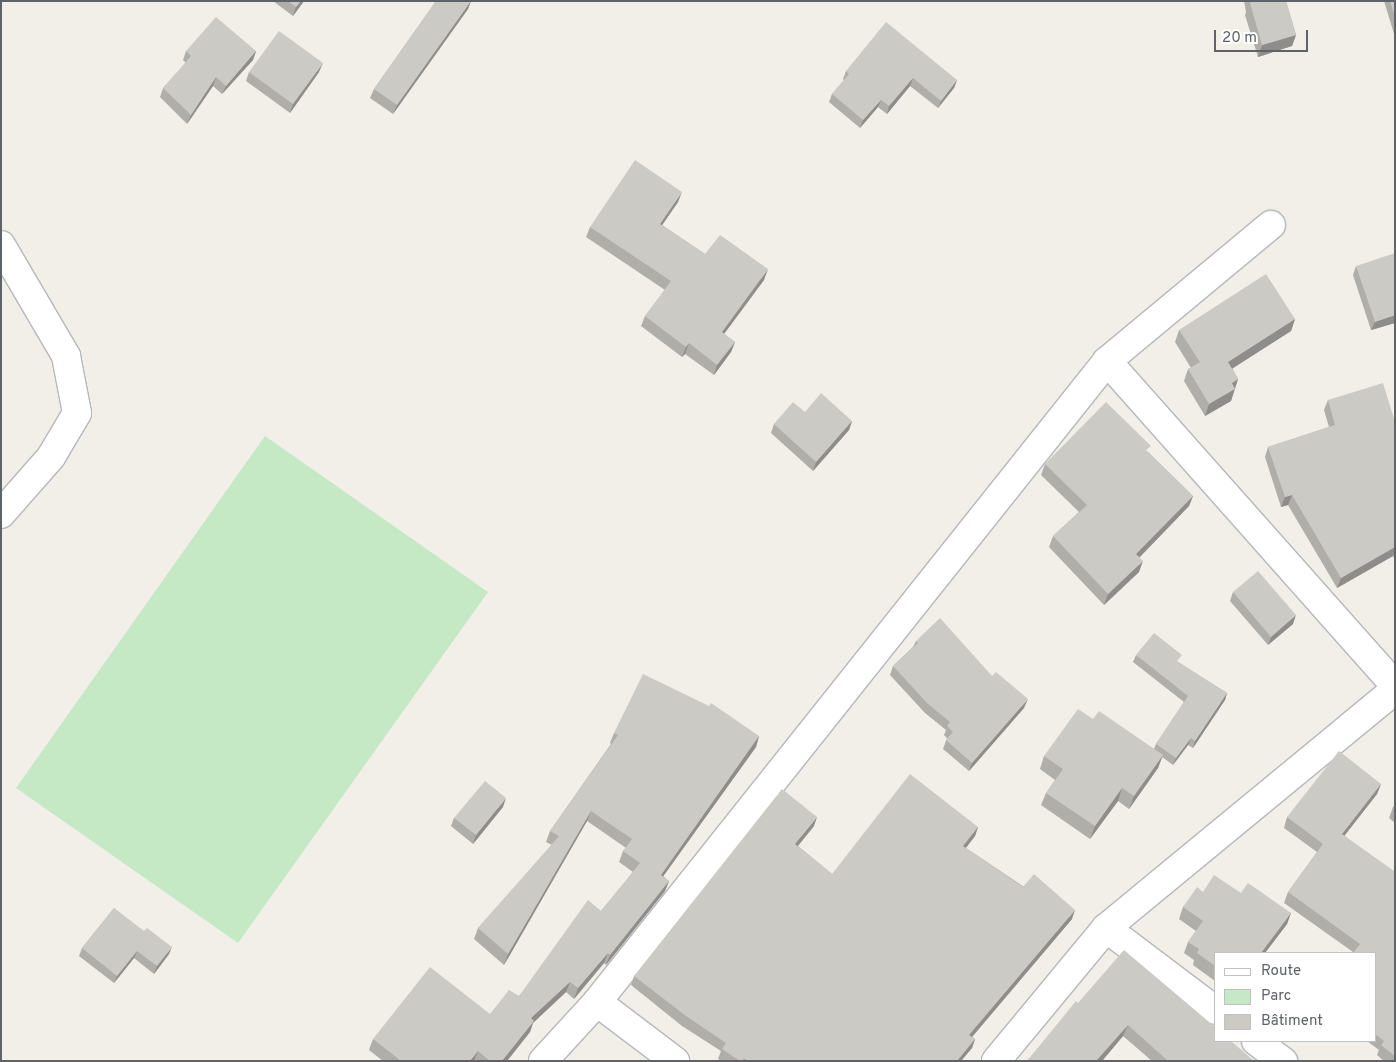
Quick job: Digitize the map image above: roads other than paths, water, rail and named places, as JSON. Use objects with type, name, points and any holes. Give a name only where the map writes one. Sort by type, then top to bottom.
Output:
[{"type":"street","points":[[543,1061],[597,1002],[1108,361],[1271,225]]},
{"type":"street","points":[[1,245],[66,356],[77,412],[51,458],[1,514]]},
{"type":"street","points":[[1108,361],[1395,685]]},
{"type":"street","points":[[996,1061],[1106,928],[1395,690]]},
{"type":"street","points":[[1106,928],[1214,1009]]},
{"type":"street","points":[[597,1002],[676,1061]]},
{"type":"street","points":[[1257,1042],[1283,1061]]}]
